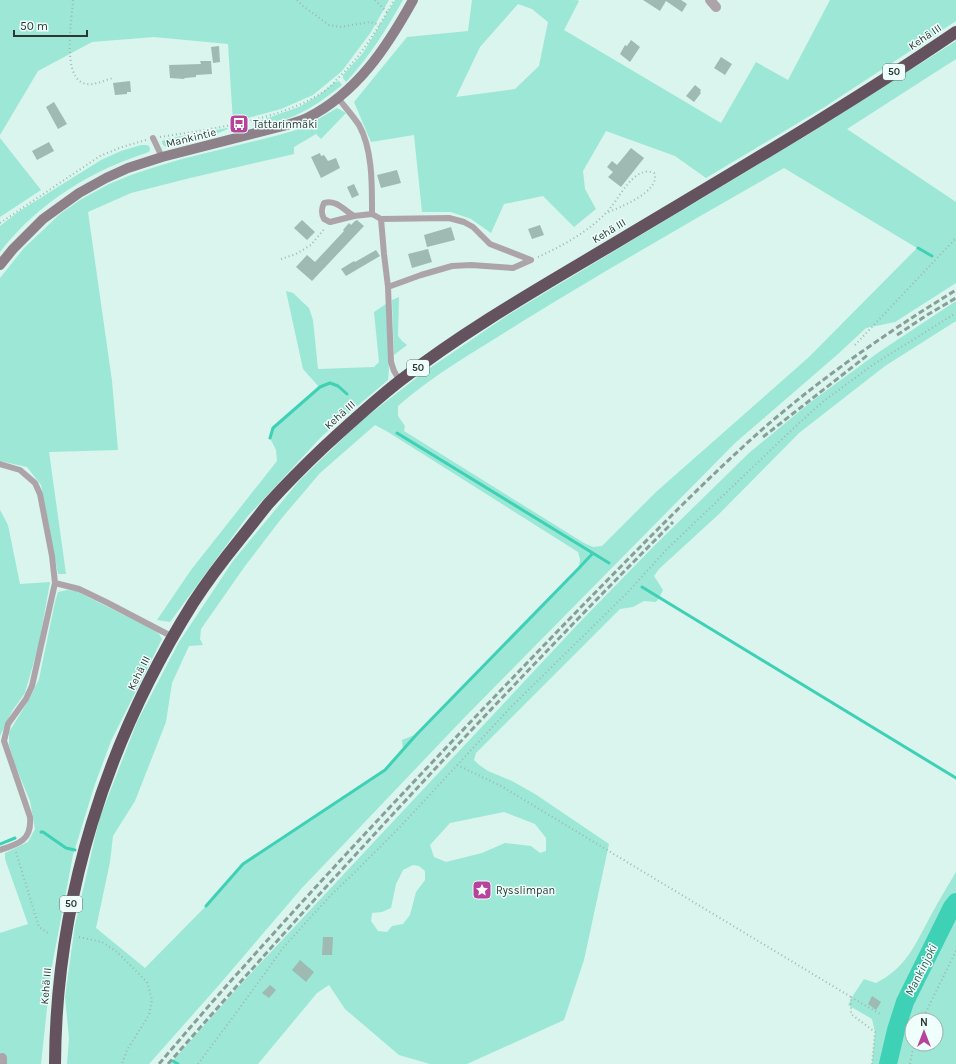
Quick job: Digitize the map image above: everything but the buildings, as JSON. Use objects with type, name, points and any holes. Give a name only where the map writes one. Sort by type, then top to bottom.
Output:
[{"type":"highway","name":"Kehä III","points":[[55,1064],[58,990],[67,922],[89,831],[105,782],[137,705],[194,601],[216,569],[268,504],[297,473],[349,424],[400,381],[456,340],[829,114],[956,32]]},
{"type":"street","name":"Mankintie","points":[[0,265],[43,219],[79,193],[106,178],[128,168],[162,157],[287,125],[306,118],[324,108],[338,98],[370,67],[401,23],[413,0]]},
{"type":"lane","points":[[338,98],[359,125],[367,144],[372,183],[372,214]]},
{"type":"lane","points":[[153,138],[162,157]]},
{"type":"lane","points":[[354,216],[335,202],[329,201],[324,203],[322,208],[324,220],[330,222],[354,216],[372,214],[381,219],[449,218],[464,222],[473,227],[490,244],[531,260]]},
{"type":"lane","points":[[381,219],[388,287],[391,362],[400,381]]},
{"type":"lane","points":[[388,287],[452,266],[471,265],[513,268],[531,260]]},
{"type":"lane","points":[[0,464],[20,470],[35,483],[40,494],[52,556],[54,583],[32,686],[26,699],[8,724],[4,741],[30,817],[31,826],[28,835],[20,842],[0,850]]},
{"type":"lane","points":[[54,583],[79,589],[173,637]]},
{"type":"path","points":[[73,0],[69,58],[73,72],[78,80],[83,84],[95,84],[113,78]]},
{"type":"path","points":[[297,0],[329,25],[340,27],[370,22],[380,25]]},
{"type":"path","points":[[375,0],[387,12]]},
{"type":"path","points":[[0,222],[100,156],[122,147],[153,138],[239,124],[290,109],[310,100],[327,89],[346,71],[364,49],[394,0]]},
{"type":"path","points":[[531,260],[560,247],[587,229],[606,213],[624,187],[635,176],[646,171],[654,173],[654,184],[650,189],[625,205],[606,213]]},
{"type":"path","points":[[282,260],[311,245],[330,222]]},
{"type":"path","points":[[855,344],[956,238]]},
{"type":"path","points":[[198,1064],[240,1009],[283,948],[309,919],[333,893],[399,828],[505,714],[628,592],[666,550],[825,400],[874,364],[956,313]]},
{"type":"path","points":[[457,765],[501,786],[882,1016]]},
{"type":"path","points":[[14,845],[39,926],[48,933]]},
{"type":"path","points":[[79,937],[102,942],[117,952],[147,982],[152,1000],[149,1015],[127,1050],[122,1064]]},
{"type":"path","points":[[925,1012],[956,951]]},
{"type":"path","points":[[852,997],[851,1014],[875,1032],[872,1064]]},
{"type":"path","points":[[910,1064],[912,1052]]},
{"type":"green space","points":[[0,0],[389,0],[371,32],[342,71],[313,95],[281,109],[233,122],[228,44],[154,37],[92,42],[38,71],[0,135]]},
{"type":"green space","points":[[395,0],[403,0],[377,42],[346,82],[343,75],[363,53]]},
{"type":"green space","points":[[472,0],[577,0],[579,1],[564,30],[721,123],[756,62],[788,80],[830,0],[956,0],[956,21],[823,108],[706,178],[675,156],[606,131],[583,171],[585,189],[596,209],[574,227],[543,196],[504,204],[491,233],[471,219],[451,212],[422,212],[414,135],[371,142],[354,102],[407,37],[468,31]],"holes":[[[518,4],[532,9],[548,22],[539,66],[515,89],[456,97],[480,47]]]},
{"type":"green space","points":[[956,41],[956,59],[847,129],[956,202],[956,283],[895,322],[866,328],[735,443],[462,720],[301,889],[149,1064],[67,1064],[69,1038],[65,997],[75,925],[99,820],[137,722],[179,642],[233,561],[299,481],[361,421],[424,372],[508,315],[814,131]],"holes":[[[784,168],[917,248],[809,357],[656,492],[602,546],[593,547],[584,543],[404,431],[405,426],[398,416],[398,406],[427,383],[523,321],[653,243]],[[375,425],[578,552],[580,559],[579,568],[417,734],[402,740],[403,750],[385,770],[243,864],[206,906],[145,968],[96,928],[110,862],[113,836],[135,801],[166,722],[172,683],[189,646],[203,645],[200,639],[201,629],[245,566],[281,519],[320,473]]]},
{"type":"green space","points":[[339,81],[342,85],[320,102],[304,111],[287,119],[269,123],[253,124],[299,107],[319,95],[335,82]]},
{"type":"green space","points":[[337,108],[346,113],[321,139],[316,134],[294,147],[294,154],[131,193],[88,212],[112,381],[118,450],[49,452],[66,574],[58,574],[41,485],[27,467],[0,461],[0,278],[24,248],[60,214],[80,200],[109,184],[131,175],[182,159],[293,131],[310,124]]},
{"type":"green space","points":[[228,129],[204,139],[167,147],[162,143],[162,141],[166,139]]},
{"type":"green space","points":[[0,138],[41,190],[0,217]]},
{"type":"green space","points":[[141,145],[149,146],[149,152],[106,169],[67,190],[31,218],[0,252],[0,226],[18,212],[101,160],[121,151]]},
{"type":"green space","points":[[286,291],[293,293],[309,308],[313,320],[318,369],[374,367],[379,362],[374,312],[386,304],[389,369],[388,380],[322,436],[247,517],[170,622],[157,620],[191,570],[277,461],[276,450],[270,438],[273,428],[319,387],[303,369]]},
{"type":"green space","points":[[399,297],[398,336],[407,345],[394,355],[392,300]]},
{"type":"green space","points":[[956,301],[956,321],[885,366],[799,433],[719,514],[659,569],[654,576],[663,590],[656,602],[644,601],[633,607],[620,609],[476,753],[474,760],[488,771],[512,781],[535,794],[609,844],[584,960],[564,1020],[467,1064],[430,1064],[399,1055],[345,1009],[329,985],[317,993],[258,1064],[170,1064],[240,985],[578,624],[653,547],[749,453],[812,401],[879,352]],"holes":[[[504,812],[535,824],[546,838],[546,851],[540,853],[531,846],[505,843],[482,853],[446,862],[434,857],[430,845],[450,823]],[[413,865],[419,866],[425,871],[425,880],[416,892],[410,915],[403,924],[392,926],[387,932],[378,931],[371,921],[372,913],[382,912],[391,908],[396,884],[403,870]]]},
{"type":"green space","points":[[0,510],[8,525],[20,584],[50,582],[39,644],[25,693],[12,711],[0,736]]},
{"type":"green space","points":[[67,590],[76,591],[154,630],[162,639],[111,741],[95,784],[73,855],[51,971],[41,1064],[0,1064],[0,933],[28,924],[5,859],[5,853],[28,842],[35,829],[30,801],[15,765],[9,745],[9,732],[30,698],[39,679],[58,592]]},
{"type":"green space","points":[[956,872],[956,1064],[872,1064],[875,1032],[872,1019],[848,1005],[864,979],[876,983],[886,977],[902,963],[909,955]]},
{"type":"waterway","points":[[918,248],[932,256]]},
{"type":"waterway","points":[[270,438],[273,428],[320,387],[330,383],[338,386],[347,394]]},
{"type":"waterway","points":[[397,433],[609,563]]},
{"type":"waterway","points":[[206,906],[243,864],[385,770],[417,734],[593,553]]},
{"type":"waterway","points":[[642,587],[956,778]]},
{"type":"waterway","points":[[41,832],[66,848],[75,850]]},
{"type":"waterway","points":[[0,844],[15,838]]},
{"type":"waterway","name":"Mankinjoki","points":[[888,1064],[896,1030],[905,1002],[952,907],[956,902]]},
{"type":"waterway","points":[[173,1061],[178,1064]]},
{"type":"railway","points":[[159,1064],[236,975],[385,812],[561,627],[703,484],[765,427],[810,390],[882,338],[956,290]]},
{"type":"railway","points":[[897,335],[956,298]]},
{"type":"railway","points":[[763,437],[869,354]]},
{"type":"railway","points":[[168,1064],[291,925],[416,789],[544,654],[673,522]]},
{"type":"place","name":"Tattarinmäki","points":[[239,124]]},
{"type":"place","name":"Rysslimpan","points":[[482,890]]}]
